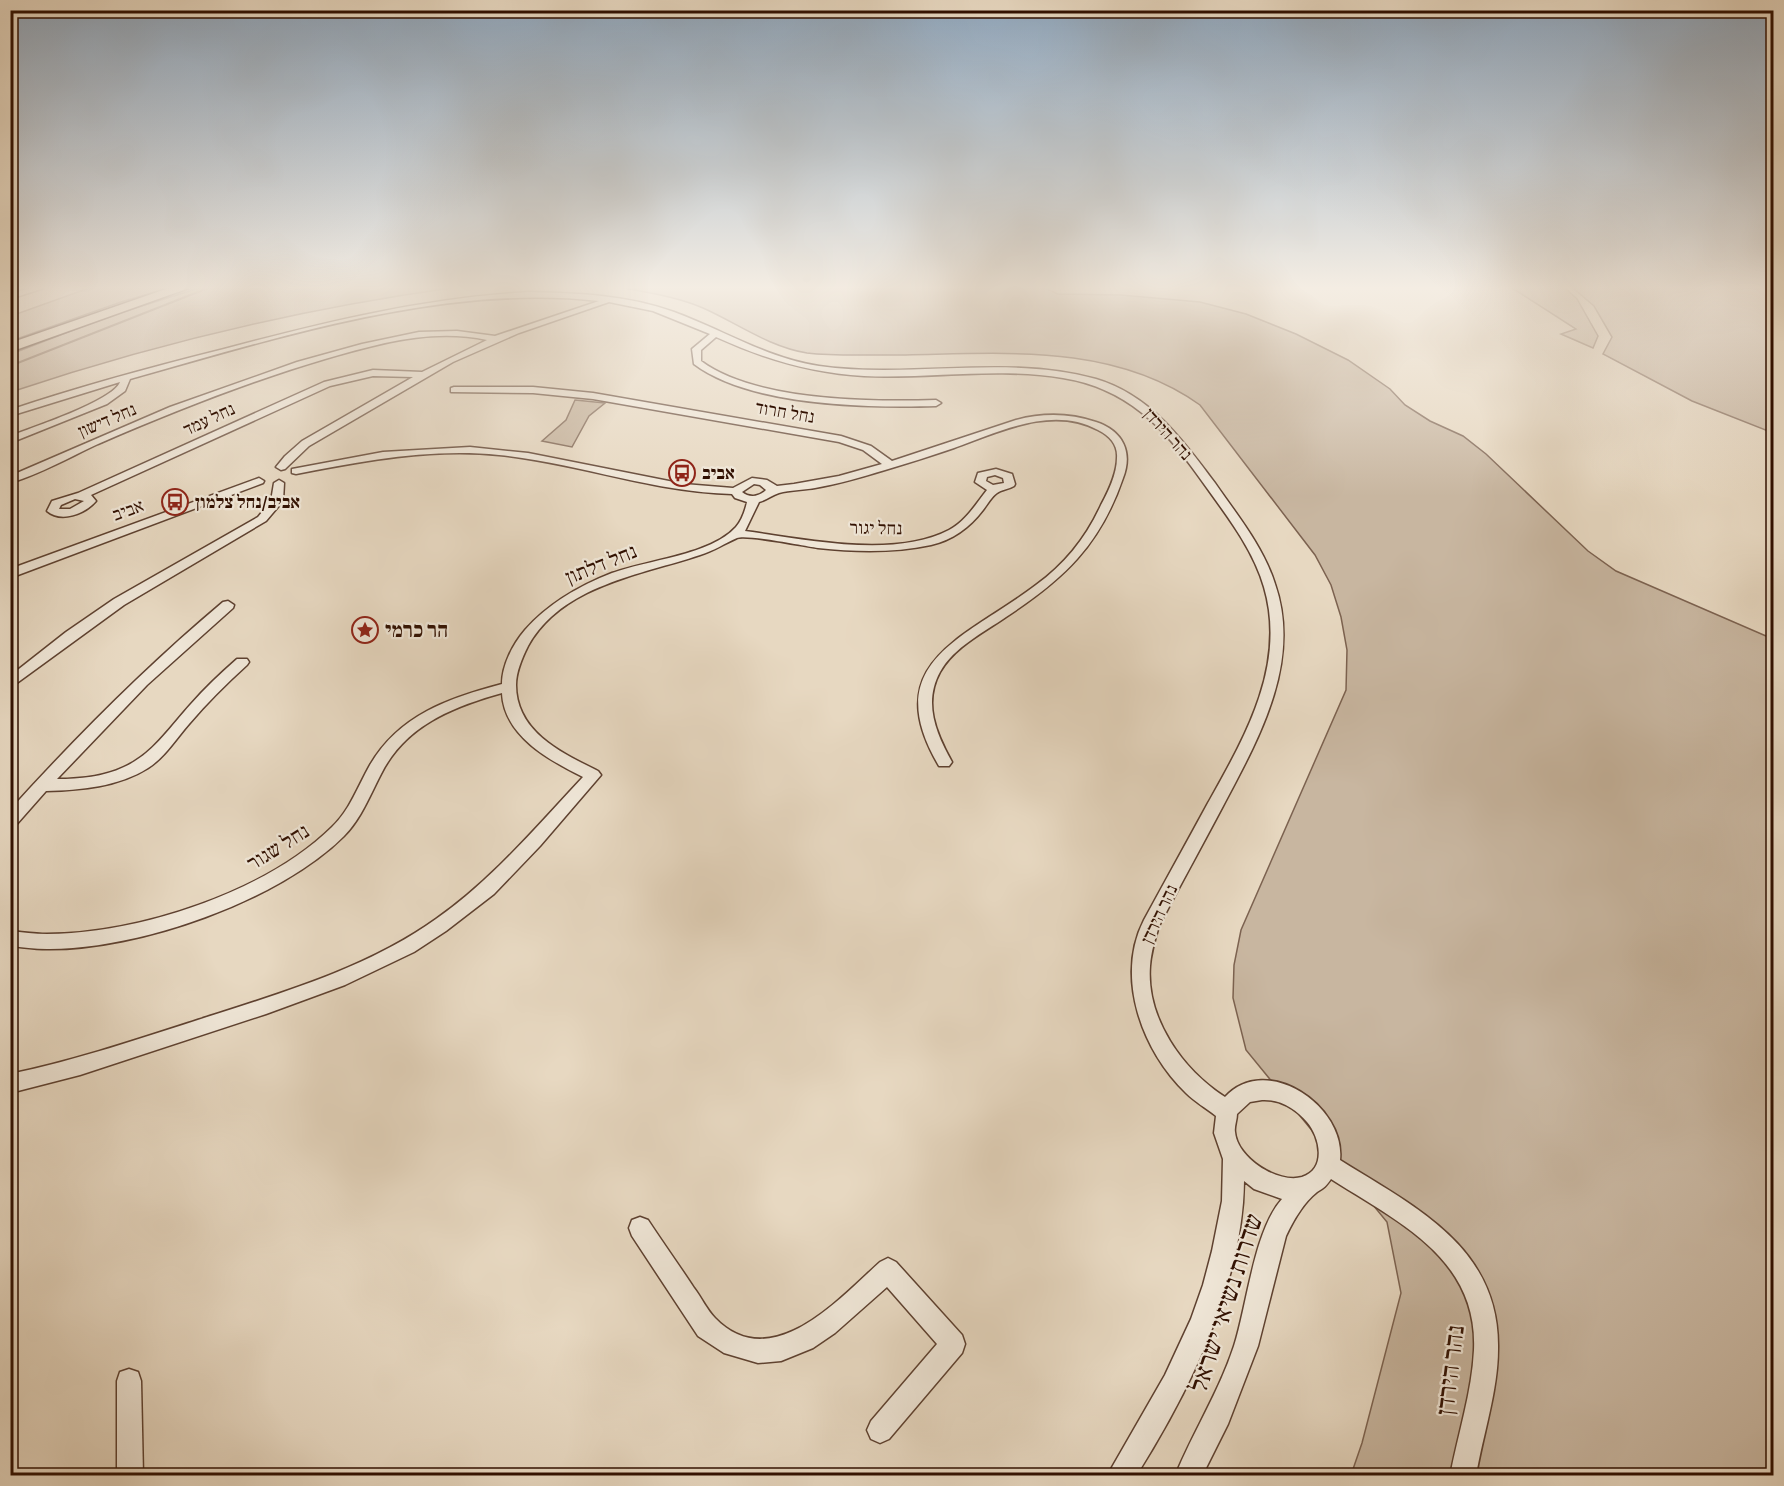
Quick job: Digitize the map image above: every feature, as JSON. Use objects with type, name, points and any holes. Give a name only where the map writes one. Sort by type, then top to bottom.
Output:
[{"type":"street","name":"נהר הירדן","points":[[10,413],[126,377],[201,357]]},
{"type":"street","name":"נחל דישון","points":[[10,480],[209,395],[322,357]]},
{"type":"street","points":[[296,471],[292,478],[279,483],[267,484],[259,481],[259,476],[272,469],[304,444],[457,357]]},
{"type":"street","points":[[694,357],[706,371],[735,382],[797,396],[841,401],[936,403]]},
{"type":"street","name":"נהר הירדן","points":[[775,357],[828,370],[882,374],[1036,373],[1077,378],[1113,389],[1138,402],[1161,420],[1175,436],[1244,533],[1257,555],[1274,598],[1278,641],[1272,683],[1247,746],[1150,925],[1142,952],[1140,979],[1149,1016],[1171,1060],[1192,1085],[1227,1111]]},
{"type":"street","name":"נחל עמד","points":[[80,496],[327,384],[373,373],[424,375]]},
{"type":"street","points":[[10,440],[104,402],[122,389],[126,377]]},
{"type":"street","name":"נחל חרוד","points":[[454,390],[546,391],[627,401],[841,439],[867,448],[890,464]]},
{"type":"street","points":[[736,490],[741,497],[754,499],[767,496],[772,490],[821,483],[890,464],[997,428],[1039,418],[1057,417],[1090,423],[1113,435],[1124,452],[1124,460],[1107,511],[1092,537],[1062,572],[1034,594],[956,646],[934,670],[927,684],[924,699],[925,718],[931,738],[944,762]]},
{"type":"street","points":[[272,469],[291,468],[296,471],[400,453],[475,450],[527,456],[698,489],[736,490],[742,484],[755,481],[768,483],[772,490]]},
{"type":"street","name":"אביב","points":[[10,574],[259,481]]},
{"type":"street","points":[[10,684],[63,641],[119,602],[262,519],[277,501],[279,483]]},
{"type":"street","name":"נחל יגור","points":[[735,533],[866,548],[917,545],[943,537],[962,526],[994,488]]},
{"type":"street","name":"נחל דלתון","points":[[10,1084],[87,1064],[296,996],[361,970],[399,951],[451,919],[490,887],[593,775],[555,757],[528,735],[513,712],[508,687],[512,662],[524,639],[544,617],[570,598],[601,581],[703,550],[735,533],[745,524],[754,499]]},
{"type":"street","points":[[10,821],[143,680],[228,605]]},
{"type":"street","points":[[42,785],[74,785],[103,780],[141,765],[160,750],[195,707],[242,663]]},
{"type":"street","name":"נחל שגור","points":[[10,938],[52,944],[109,936],[202,909],[275,879],[310,857],[339,832],[360,802],[384,753],[406,729],[418,720],[449,705],[508,687]]},
{"type":"street","points":[[1269,1090],[1292,1098],[1313,1113],[1323,1127],[1329,1143],[1328,1165],[1321,1177],[1309,1185],[1285,1189],[1252,1176],[1234,1156],[1225,1132],[1227,1111],[1235,1101],[1253,1091],[1269,1090]]},
{"type":"street","name":"שדרות נשיאי ישראל","points":[[1120,1476],[1159,1413],[1202,1320],[1231,1215],[1234,1156]]},
{"type":"street","name":"נהר הירדן","points":[[1328,1165],[1436,1237],[1456,1255],[1470,1274],[1479,1293],[1485,1312],[1486,1348],[1463,1476]]},
{"type":"street","name":"שדרות נשיאי ישראל","points":[[1188,1476],[1219,1415],[1239,1363],[1256,1312],[1275,1233],[1286,1211],[1309,1185]]},
{"type":"street","points":[[640,1228],[707,1327],[719,1338],[745,1350],[773,1352],[801,1343],[828,1324],[888,1270],[953,1344],[880,1430]]},
{"type":"street","points":[[129,1381],[130,1476]]},
{"type":"shaded area","points":[[11,357],[122,357],[119,358],[11,392]]},
{"type":"shaded area","points":[[1066,357],[1343,357],[1390,389],[1405,405],[1430,421],[1463,436],[1486,454],[1588,551],[1616,571],[1773,639],[1773,1475],[1351,1475],[1362,1443],[1401,1293],[1387,1222],[1246,1050],[1233,998],[1234,965],[1241,930],[1346,690],[1347,650],[1341,617],[1331,585],[1315,555],[1200,405],[1164,384],[1127,369]]},
{"type":"shaded area","points":[[1609,357],[1773,357],[1773,433],[1692,401]]},
{"type":"shaded area","points":[[575,400],[605,403],[589,416],[572,447],[542,441],[566,420]]},
{"type":"waterway","points":[[10,366],[32,357]]},
{"type":"place","name":"אביב","points":[[682,473]]},
{"type":"place","name":"אביב/נחל צלמון","points":[[175,502]]},
{"type":"place","name":"הר כרמי","points":[[365,630]]}]
